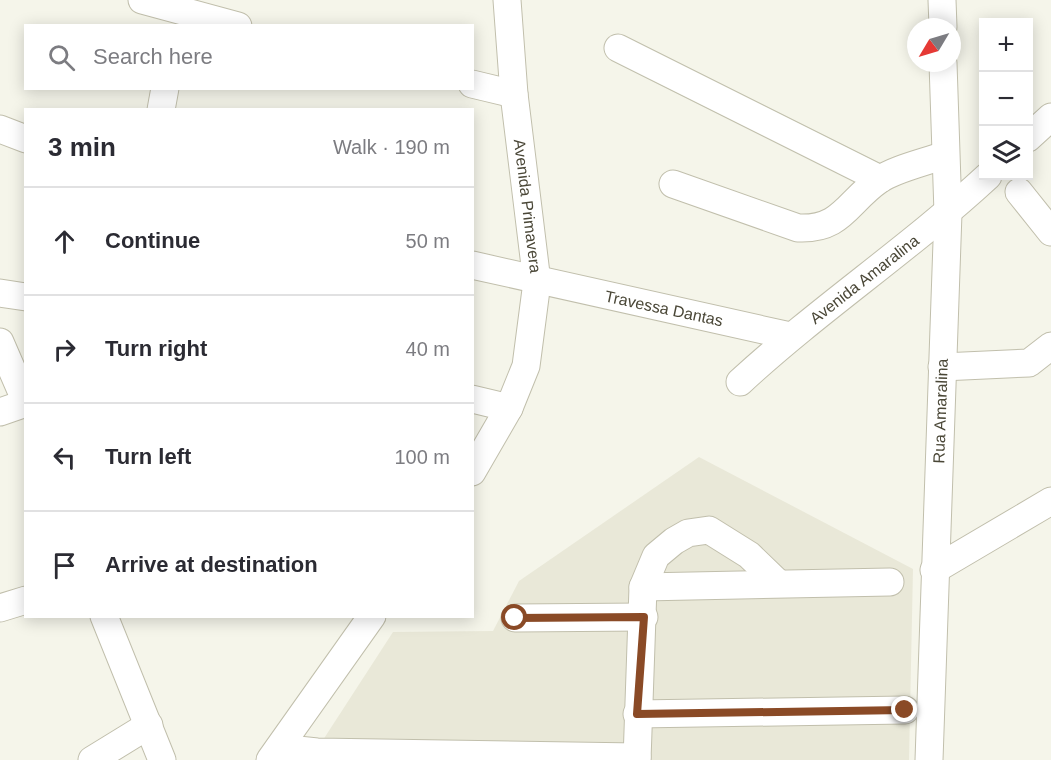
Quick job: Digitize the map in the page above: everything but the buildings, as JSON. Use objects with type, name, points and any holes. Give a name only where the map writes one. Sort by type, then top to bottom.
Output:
[{"type":"street","points":[[142,0],[182,19],[222,24]]},
{"type":"street","name":"Avenida Primavera","points":[[474,469],[509,408],[526,366],[537,282],[514,94],[507,0]]},
{"type":"street","points":[[942,0],[943,18]]},
{"type":"street","points":[[618,48],[880,179]]},
{"type":"street","name":"Rua Amaralina","points":[[930,760],[934,570],[948,213],[944,155],[943,72]]},
{"type":"street","points":[[474,84],[514,94]]},
{"type":"street","points":[[161,108],[165,90]]},
{"type":"street","points":[[1033,134],[1051,117]]},
{"type":"street","points":[[0,129],[24,138]]},
{"type":"street","points":[[673,184],[798,228],[818,229],[837,218],[880,179],[944,155]]},
{"type":"street","name":"Avenida Amaralina","points":[[740,382],[790,336],[948,213],[984,180]]},
{"type":"street","points":[[1019,192],[1051,232]]},
{"type":"street","name":"Travessa Dantas","points":[[474,266],[537,282],[790,336]]},
{"type":"street","points":[[0,293],[24,297]]},
{"type":"street","points":[[0,342],[24,398]]},
{"type":"street","points":[[942,367],[1029,363],[1051,346]]},
{"type":"street","points":[[474,399],[509,408]]},
{"type":"street","points":[[0,412],[24,404]]},
{"type":"street","points":[[934,570],[1051,501]]},
{"type":"street","points":[[275,754],[317,752],[637,759],[637,714],[644,617],[643,587],[656,556],[688,532],[709,530],[749,555],[778,583]]},
{"type":"street","points":[[643,587],[890,582]]},
{"type":"street","points":[[0,608],[24,601]]},
{"type":"street","points":[[515,618],[644,617]]},
{"type":"street","points":[[118,618],[149,725],[162,760]]},
{"type":"street","points":[[275,754],[371,618]]},
{"type":"street","points":[[637,714],[905,710]]},
{"type":"street","points":[[92,760],[149,725]]},
{"type":"shaded area","points":[[699,457],[913,569],[909,760],[310,760],[393,632],[493,631],[519,581]]},
{"type":"route","points":[[515,618],[644,617],[637,714],[905,710]]}]
